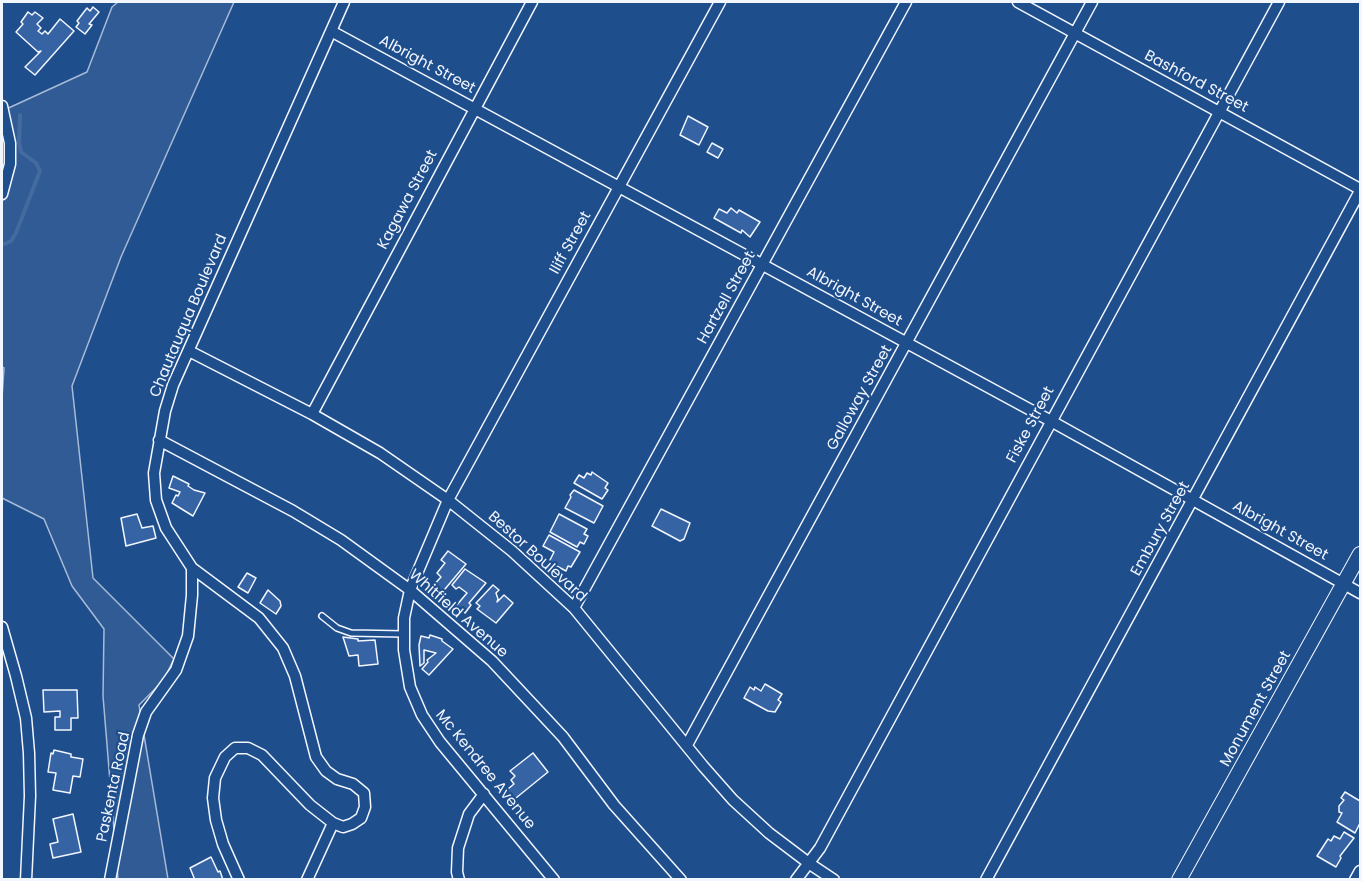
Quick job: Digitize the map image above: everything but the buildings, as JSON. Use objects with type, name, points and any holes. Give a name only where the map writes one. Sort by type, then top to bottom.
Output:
[{"type":"street","name":"Chautauqua Boulevard","points":[[333,823],[342,826],[352,824],[361,818],[366,807],[364,793],[326,771],[316,757],[295,676],[283,648],[260,618],[192,568],[166,528],[156,500],[154,473],[159,440],[173,385],[344,2]]},
{"type":"street","name":"Kagawa Street","points":[[312,414],[532,2]]},
{"type":"street","name":"Iliff Street","points":[[448,500],[720,2]]},
{"type":"street","name":"Hartzell Street","points":[[573,608],[906,2]]},
{"type":"street","name":"Bashford Street","points":[[1018,2],[1360,190]]},
{"type":"street","name":"Galloway Street","points":[[687,745],[1092,2]]},
{"type":"street","name":"Fiske Street","points":[[810,864],[1279,2]]},
{"type":"street","name":"Albright Street","points":[[331,31],[1050,421],[1360,593]]},
{"type":"street","points":[[2,106],[10,143],[10,164],[2,194]]},
{"type":"street","name":"Embury Street","points":[[986,879],[1360,190]]},
{"type":"street","name":"Bestor Boulevard","points":[[189,351],[312,414],[380,453],[448,500],[512,552],[573,608],[733,800],[769,833],[834,879]]},
{"type":"street","name":"Whitfield Avenue","points":[[159,440],[341,540],[410,590],[492,661],[563,737],[614,806],[681,879]]},
{"type":"street","name":"Mc Kendree Avenue","points":[[448,500],[410,590],[404,618],[404,650],[410,687],[422,715],[440,741],[554,879]]},
{"type":"street","name":"Monument Street","points":[[1179,879],[1360,554]]},
{"type":"street","name":"Paskenta Road","points":[[110,879],[138,735],[146,712],[176,670],[188,636],[192,568]]},
{"type":"street","points":[[2,627],[16,676],[27,730],[30,796],[26,879]]},
{"type":"street","points":[[239,879],[223,844],[213,798],[215,778],[225,757],[236,748],[248,748],[262,755],[310,805],[333,823],[307,879]]},
{"type":"street","points":[[459,879],[458,848],[469,814],[484,794]]},
{"type":"street","points":[[796,879],[810,864]]},
{"type":"street","points":[[1355,879],[1360,871]]},
{"type":"lane","points":[[322,616],[337,628],[351,633],[404,634]]},
{"type":"shaded area","points":[[118,2],[234,2],[121,257],[72,386],[93,578],[174,659],[163,681],[139,705],[168,879],[118,879],[103,696],[104,629],[72,586],[44,519],[2,498],[4,368],[2,367],[2,111],[87,72],[112,7]]},
{"type":"waterway","points":[[2,245],[11,241],[16,233],[40,171],[36,163],[21,152],[20,115]]}]
